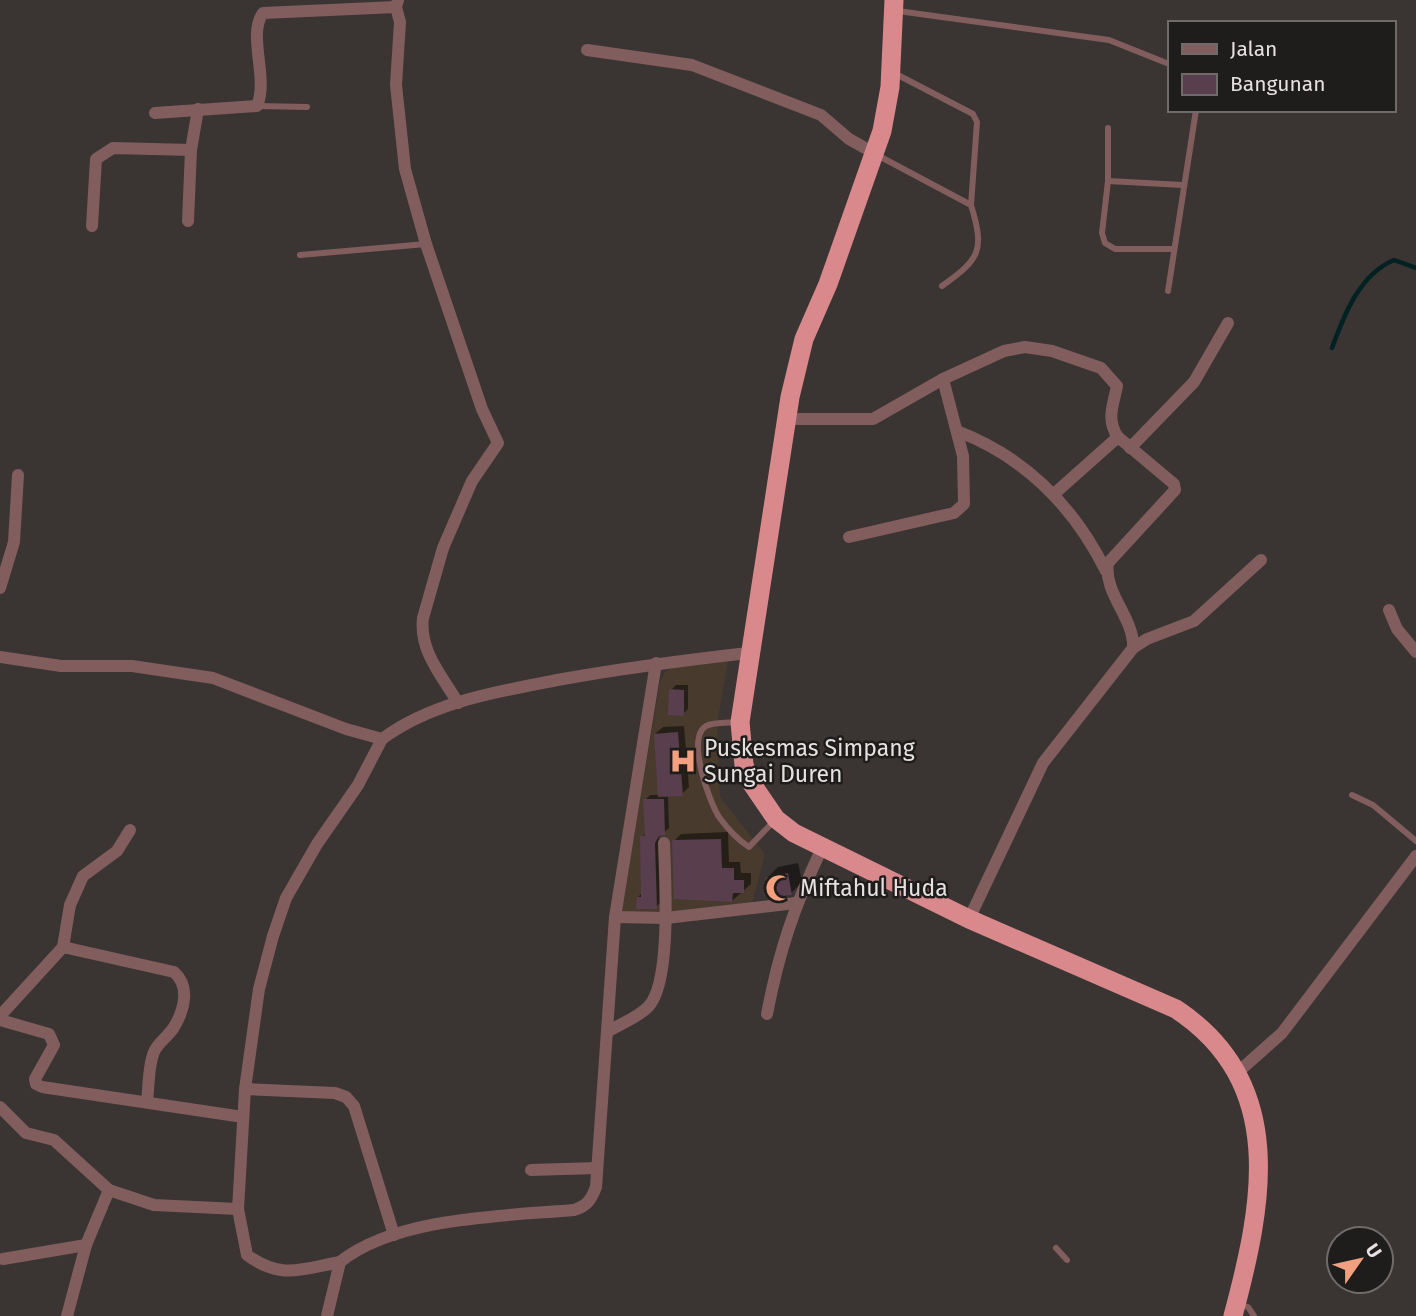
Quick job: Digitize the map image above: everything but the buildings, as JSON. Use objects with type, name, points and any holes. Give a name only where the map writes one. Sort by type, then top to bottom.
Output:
[{"type":"highway","points":[[894,5],[887,109],[828,284],[804,339],[786,419],[748,653],[740,722],[744,765],[762,803],[776,819],[822,848],[969,919],[1176,1009],[1203,1028],[1232,1060],[1252,1112],[1260,1175],[1235,1309]]},
{"type":"street","points":[[155,113],[257,106],[263,82],[258,20],[263,13],[397,4],[400,22],[396,85],[405,169],[425,244],[482,409],[498,443],[472,481],[453,526],[422,630],[426,650],[458,703]]},
{"type":"street","points":[[587,50],[692,65],[821,115],[849,139],[874,153]]},
{"type":"street","points":[[188,221],[191,149],[198,109]]},
{"type":"street","points":[[92,226],[96,159],[104,151],[113,148],[191,149]]},
{"type":"street","points":[[1130,448],[1194,382],[1228,323]]},
{"type":"street","points":[[786,419],[873,419],[943,379],[1004,351],[1025,347],[1052,351],[1101,368],[1117,386],[1110,418],[1118,437],[1166,475],[1175,490],[1111,556],[1106,571]]},
{"type":"street","points":[[849,537],[960,510],[964,504],[963,456],[943,379]]},
{"type":"street","points":[[957,431],[982,440],[1015,461],[1054,494],[1093,544],[1134,639],[1133,648]]},
{"type":"street","points":[[1054,494],[1118,437]]},
{"type":"street","points":[[0,588],[14,542],[18,475]]},
{"type":"street","points":[[969,919],[1043,763],[1133,648],[1147,639],[1195,621],[1261,560]]},
{"type":"street","points":[[1389,610],[1397,629],[1416,652]]},
{"type":"street","points":[[656,663],[615,917],[596,1187],[585,1206],[465,1219],[378,1238],[340,1262],[281,1273],[264,1268],[247,1255],[238,1209],[245,1089],[260,989],[286,898],[317,844],[358,785],[382,739],[414,718],[458,703],[518,688],[656,663],[748,653]]},
{"type":"street","points":[[0,657],[61,666],[132,666],[213,678],[346,729],[382,739]]},
{"type":"street","points":[[130,830],[117,851],[83,876],[70,905],[63,947],[55,960],[25,986],[0,1018],[50,1034],[54,1039],[36,1084],[243,1117]]},
{"type":"street","points":[[607,1032],[636,1016],[656,996],[660,988],[666,919],[664,843]]},
{"type":"street","points":[[767,1014],[779,952],[796,903],[822,848]]},
{"type":"street","points":[[1237,1073],[1282,1033],[1416,856]]},
{"type":"street","points":[[615,917],[666,919],[796,903]]},
{"type":"street","points":[[63,947],[174,972],[183,980],[185,989],[182,1008],[174,1027],[152,1055],[148,1101]]},
{"type":"street","points":[[245,1089],[335,1093],[346,1097],[354,1106],[394,1235]]},
{"type":"street","points":[[0,1107],[26,1133],[54,1140],[108,1190],[154,1205],[238,1209]]},
{"type":"street","points":[[531,1170],[597,1168]]},
{"type":"street","points":[[67,1316],[86,1245],[108,1190]]},
{"type":"street","points":[[3,1259],[86,1245]]},
{"type":"street","points":[[327,1316],[340,1262]]},
{"type":"lane","points":[[894,5],[1109,40],[1168,64]]},
{"type":"lane","points":[[891,71],[973,114],[977,122],[971,205],[981,244],[975,260],[942,286]]},
{"type":"lane","points":[[257,106],[307,107]]},
{"type":"lane","points":[[1168,292],[1196,112]]},
{"type":"lane","points":[[1108,128],[1108,181],[1102,233],[1105,243],[1115,249],[1174,249]]},
{"type":"lane","points":[[874,153],[971,205]]},
{"type":"lane","points":[[1108,181],[1183,186]]},
{"type":"lane","points":[[300,254],[425,244]]},
{"type":"lane","points":[[740,722],[708,724],[700,731],[698,744],[705,790],[719,817],[740,841],[749,846],[776,819]]},
{"type":"lane","points":[[1352,795],[1373,805],[1416,841]]},
{"type":"lane","points":[[1056,1248],[1067,1260]]},
{"type":"lane","points":[[1235,1309],[1248,1307],[1254,1316]]},
{"type":"shaded area","name":"Puskesmas Simpang Sungai Duren","points":[[728,661],[717,724],[720,797],[765,854],[752,903],[662,917],[621,914],[660,682],[665,672],[676,665]]},
{"type":"waterway","points":[[1332,348],[1354,297],[1371,275],[1394,260],[1416,268]]},
{"type":"place","name":"Puskesmas Simpang Sungai Duren","points":[[683,761]]},
{"type":"place","name":"Miftahul Huda","points":[[779,888]]}]
